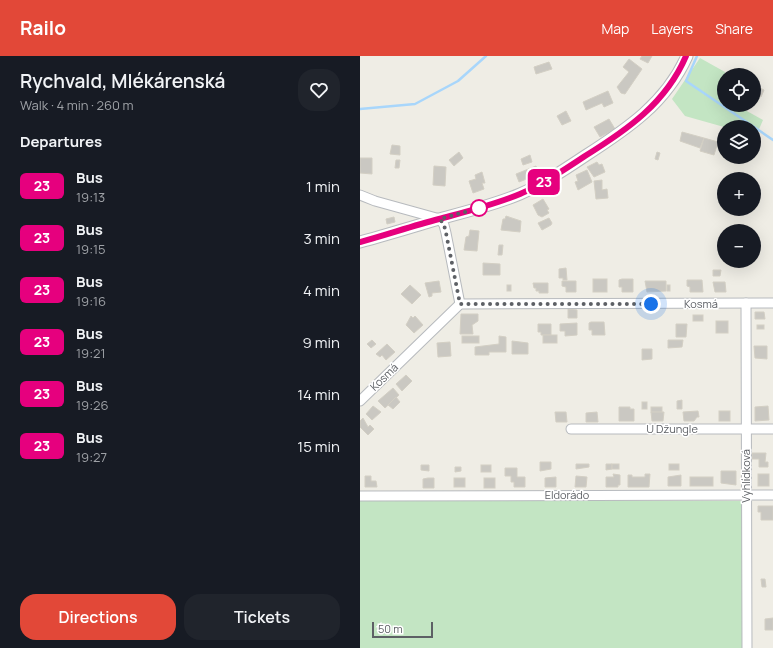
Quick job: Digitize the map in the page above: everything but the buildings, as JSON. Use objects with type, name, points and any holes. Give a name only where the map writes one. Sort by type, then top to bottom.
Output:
[{"type":"street","points":[[360,242],[519,194],[546,181],[623,132],[656,104],[680,71],[686,56]]},
{"type":"street","points":[[360,195],[382,203],[440,219],[445,229],[460,304]]},
{"type":"street","name":"Kosmá","points":[[360,401],[460,304],[773,303]]},
{"type":"street","name":"Vyhlídková","points":[[746,304],[747,648]]},
{"type":"street","name":"U Džungle","points":[[571,428],[773,429]]},
{"type":"street","name":"Eldorádo","points":[[360,496],[773,495]]},
{"type":"green space","points":[[700,58],[718,68],[717,112],[749,112],[763,120],[761,125],[761,120],[717,120],[717,125],[685,116],[672,99]]},
{"type":"green space","points":[[360,501],[742,501],[742,648],[360,648]]},
{"type":"waterway","points":[[360,109],[415,104],[458,81],[486,56]]},
{"type":"waterway","points":[[697,56],[686,81],[744,120]]},
{"type":"waterway","points":[[761,132],[773,140]]},
{"type":"bus line","name":"23","points":[[360,242],[479,208],[519,194],[546,181],[623,132],[640,119],[656,104],[669,88],[680,71],[686,56]]},
{"type":"route","points":[[479,208],[440,219],[444,225],[446,233],[460,304],[651,304]]}]
